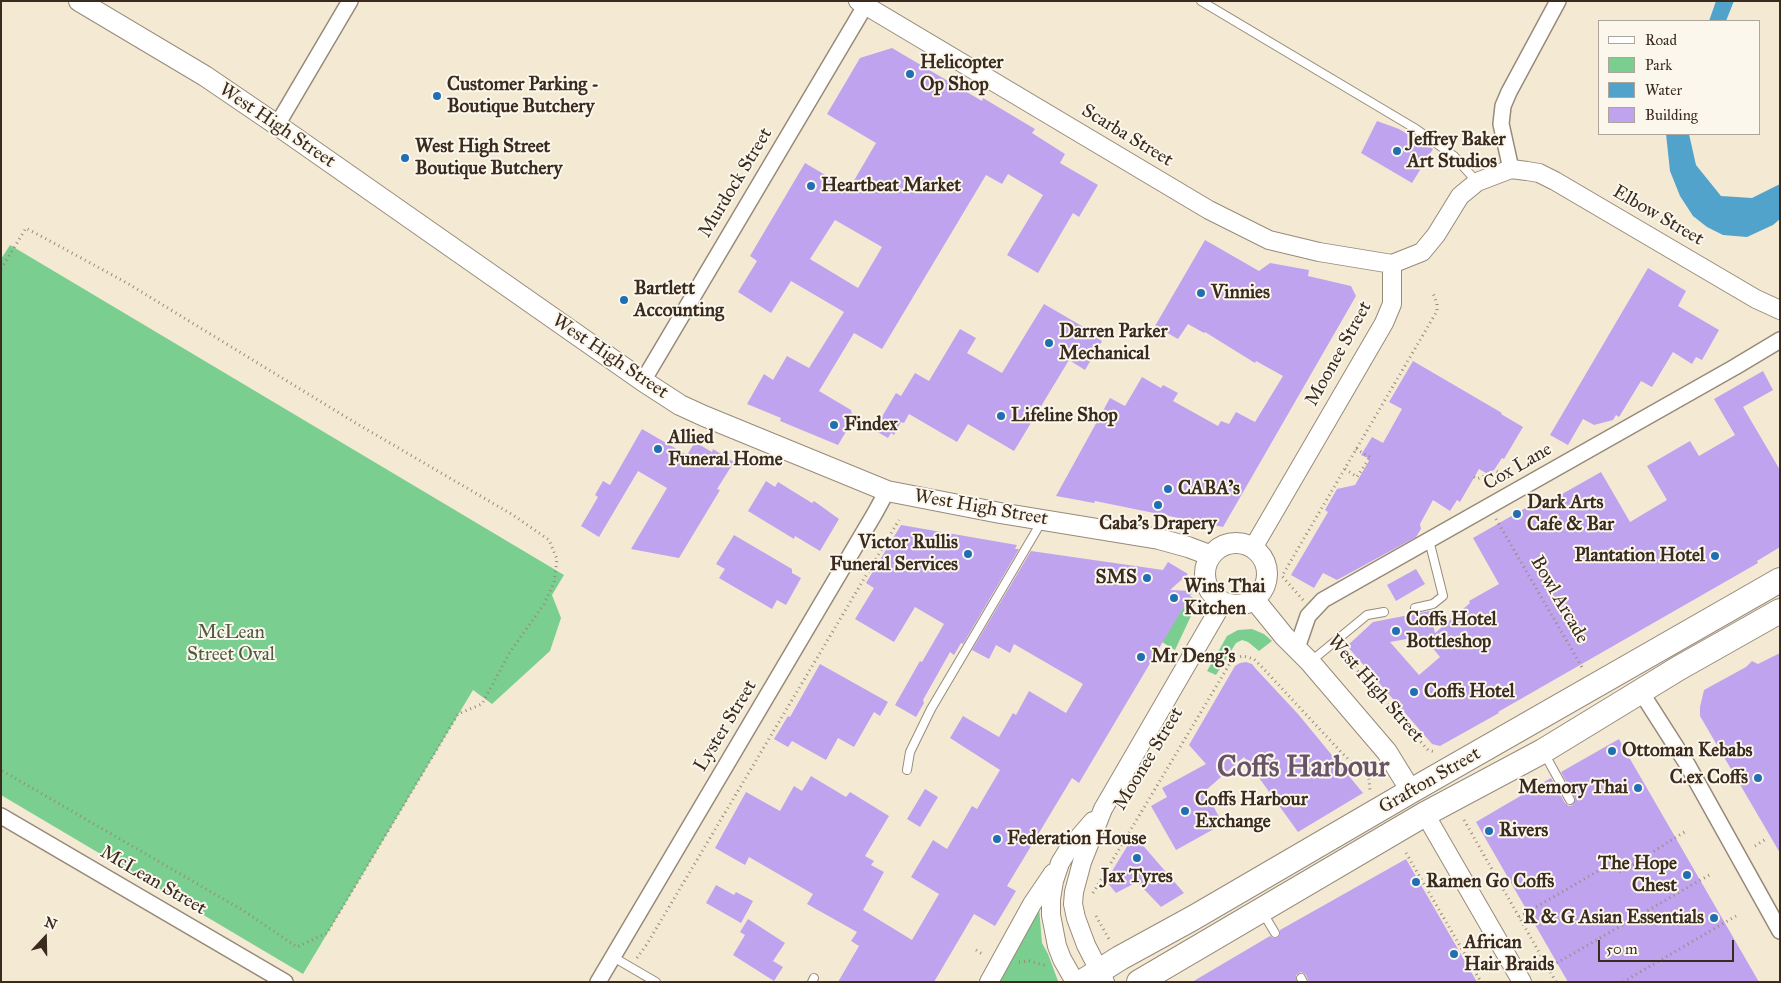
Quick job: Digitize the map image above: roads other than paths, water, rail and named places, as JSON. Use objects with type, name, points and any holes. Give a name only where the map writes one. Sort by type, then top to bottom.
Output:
[{"type":"highway","name":"Grafton Street","points":[[1095,978],[1201,913],[1780,580]]},
{"type":"highway","name":"Grafton Street","points":[[1139,982],[1425,814],[1543,751],[1679,668],[1780,611]]},
{"type":"highway","points":[[1411,791],[1425,814]]},
{"type":"main road","name":"West High Street","points":[[79,1],[205,76],[680,405],[887,491],[1159,539],[1204,553],[1209,558]]},
{"type":"main road","points":[[1233,543],[1244,544],[1253,548],[1261,555],[1265,564],[1266,584],[1254,599],[1239,605],[1223,602],[1209,590],[1206,581],[1205,573],[1209,558],[1223,546],[1233,543]]},
{"type":"main road","name":"West High Street","points":[[1254,599],[1284,636],[1304,655],[1387,752],[1411,791]]},
{"type":"street","points":[[277,125],[350,1]]},
{"type":"street","name":"Scarba Street","points":[[861,3],[1209,210],[1269,240],[1319,252],[1392,264]]},
{"type":"street","name":"Murdock Street","points":[[643,381],[861,3]]},
{"type":"street","points":[[1392,264],[1422,252],[1436,235],[1460,196],[1477,182],[1511,169],[1501,124],[1503,106],[1551,4]]},
{"type":"street","name":"Elbow Street","points":[[1511,169],[1539,173],[1555,181],[1756,299],[1780,310]]},
{"type":"street","name":"Moonee Street","points":[[1253,548],[1384,323],[1392,304],[1392,264]]},
{"type":"street","name":"Cox Lane","points":[[1304,655],[1308,616],[1323,600],[1735,368],[1780,340]]},
{"type":"street","name":"Lyster Street","points":[[598,982],[887,491]]},
{"type":"street","name":"Moonee Street","points":[[1103,809],[1223,602]]},
{"type":"street","points":[[1641,692],[1687,764],[1780,931]]},
{"type":"street","points":[[989,982],[1032,904],[1068,850],[1103,809]]},
{"type":"street","points":[[1095,978],[1076,918],[1074,892],[1082,862],[1103,809]]},
{"type":"street","points":[[1425,814],[1522,982]]},
{"type":"street","name":"McLean Street","points":[[1,816],[285,982]]},
{"type":"street","points":[[1060,863],[1054,881],[1051,915],[1057,946],[1075,982]]},
{"type":"lane","points":[[1202,1],[1416,129],[1454,156],[1477,182]]},
{"type":"lane","points":[[907,770],[910,752],[923,724],[1043,519]]},
{"type":"lane","points":[[1415,608],[1433,604],[1443,596],[1429,540]]},
{"type":"lane","points":[[1304,655],[1333,643],[1367,615],[1384,612]]},
{"type":"lane","points":[[1543,751],[1570,800]]},
{"type":"lane","points":[[1262,910],[1275,933]]},
{"type":"lane","points":[[612,957],[656,982]]},
{"type":"water","points":[[1716,1],[1734,1],[1726,20],[1709,20]]},
{"type":"water","points":[[1666,135],[1689,135],[1696,165],[1721,196],[1752,198],[1780,184],[1780,219],[1773,225],[1747,237],[1723,235],[1707,227],[1693,216],[1680,196],[1670,171]]},
{"type":"place","name":"Helicopter Op Shop","points":[[910,74]]},
{"type":"place","name":"Customer Parking - Boutique Butchery","points":[[437,96]]},
{"type":"place","name":"Jeffrey Baker Art Studios","points":[[1397,151]]},
{"type":"place","name":"West High Street Boutique Butchery","points":[[405,158]]},
{"type":"place","name":"Heartbeat Market","points":[[811,186]]},
{"type":"place","name":"Vinnies","points":[[1201,293]]},
{"type":"place","name":"Bartlett Accounting","points":[[624,300]]},
{"type":"place","name":"Darren Parker Mechanical","points":[[1049,343]]},
{"type":"place","name":"Lifeline Shop","points":[[1001,416]]},
{"type":"place","name":"Findex","points":[[834,425]]},
{"type":"place","name":"Allied Funeral Home","points":[[658,449]]},
{"type":"place","name":"CABA's","points":[[1168,489]]},
{"type":"place","name":"Caba’s Drapery","points":[[1158,505]]},
{"type":"place","name":"Dark Arts Cafe & Bar","points":[[1517,514]]},
{"type":"place","name":"Victor Rullis Funeral Services","points":[[968,554]]},
{"type":"place","name":"Plantation Hotel","points":[[1715,556]]},
{"type":"place","name":"SMS","points":[[1147,578]]},
{"type":"place","name":"Wins Thai Kitchen","points":[[1174,598]]},
{"type":"place","name":"Coffs Hotel Bottleshop","points":[[1396,631]]},
{"type":"place","name":"Mr Deng's","points":[[1141,657]]},
{"type":"place","name":"Coffs Hotel","points":[[1414,692]]},
{"type":"place","name":"Ottoman Kebabs","points":[[1612,751]]},
{"type":"place","name":"C.ex Coffs","points":[[1758,778]]},
{"type":"place","name":"Memory Thai","points":[[1638,788]]},
{"type":"place","name":"Coffs Harbour Exchange","points":[[1185,811]]},
{"type":"place","name":"Rivers","points":[[1489,831]]},
{"type":"place","name":"Federation House","points":[[997,839]]},
{"type":"place","name":"Jax Tyres","points":[[1137,858]]},
{"type":"place","name":"The Hope Chest","points":[[1687,875]]},
{"type":"place","name":"Ramen Go Coffs","points":[[1416,882]]},
{"type":"place","name":"R & G Asian Essentials","points":[[1714,918]]},
{"type":"place","name":"African Hair Braids","points":[[1454,954]]},
{"type":"district","name":"Coffs Harbour","points":[[1303,769]]},
{"type":"park label","name":"McLean Street Oval","points":[[231,644]]}]
